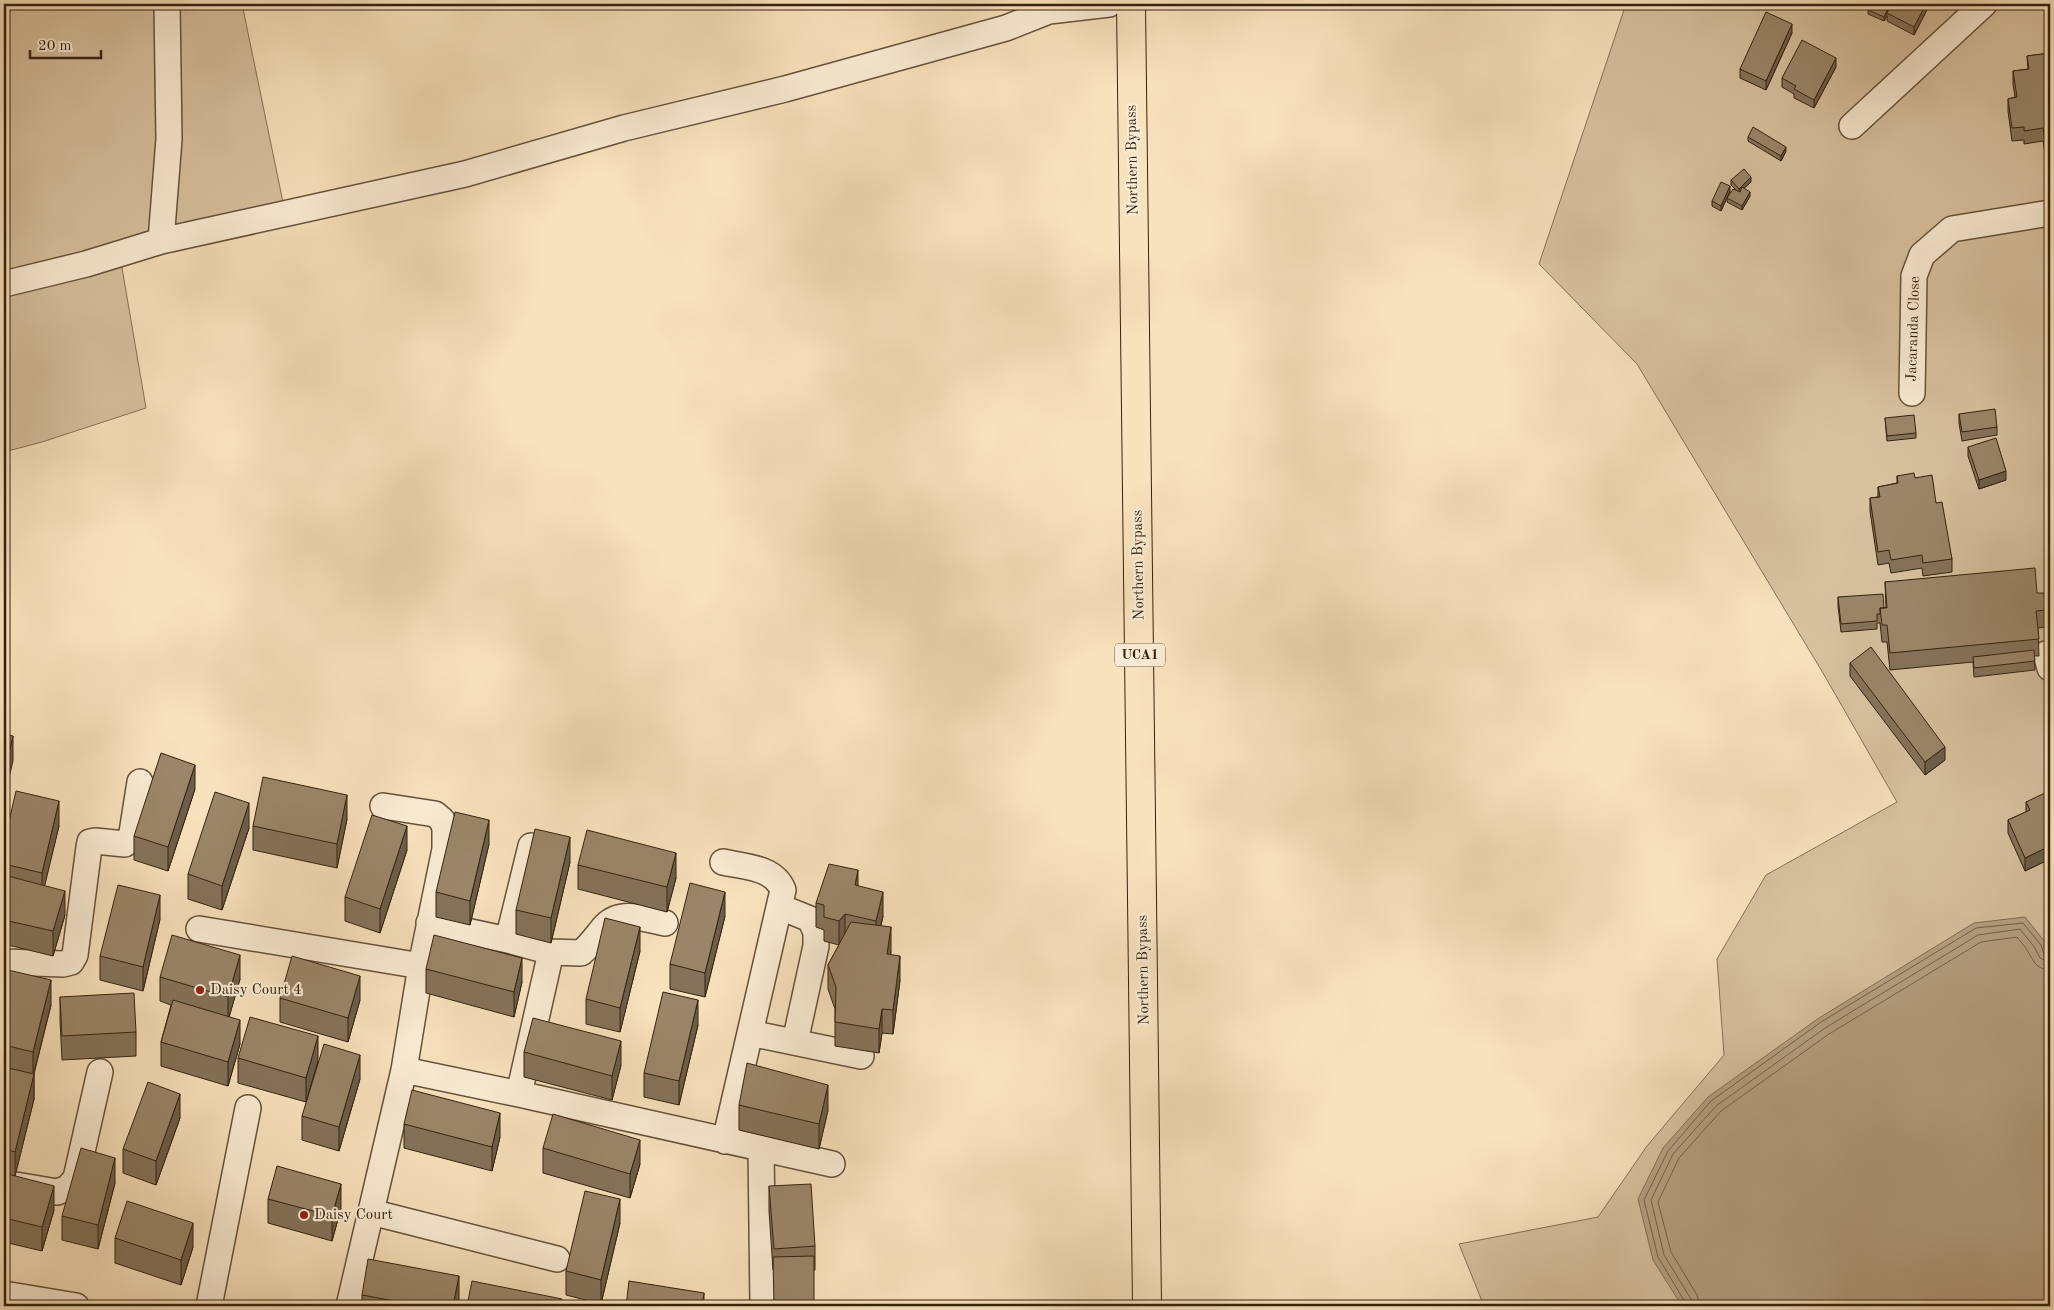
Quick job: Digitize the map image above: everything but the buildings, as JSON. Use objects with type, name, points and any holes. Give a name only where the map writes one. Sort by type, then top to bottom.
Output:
[{"type":"main road","name":"Northern Bypass","points":[[1131,4],[1147,1306]]},
{"type":"street","points":[[161,241],[170,139],[167,4]]},
{"type":"street","points":[[4,284],[86,264],[161,241],[466,174],[624,128],[785,88],[1006,28],[1049,11],[1109,4]]},
{"type":"street","points":[[1852,126],[1984,4]]},
{"type":"street","name":"Jacaranda Close","points":[[1912,393],[1914,276],[1922,255],[1952,230],[2050,213]]},
{"type":"street","points":[[4,962],[63,964],[71,962],[75,955],[88,847],[90,842],[95,841],[125,844],[128,842],[140,782]]},
{"type":"street","points":[[349,1306],[404,1070],[421,966],[445,849],[445,828],[442,820],[435,814],[383,806]]},
{"type":"street","points":[[508,940],[531,846]]},
{"type":"street","points":[[723,862],[770,872],[780,881],[783,890],[725,1141]]},
{"type":"street","points":[[780,907],[810,919],[816,932],[816,946],[795,1042]]},
{"type":"street","points":[[429,923],[508,940],[551,952],[581,953],[614,918],[621,916],[665,923]]},
{"type":"street","points":[[200,929],[421,966]]},
{"type":"street","points":[[519,1094],[551,952]]},
{"type":"street","points":[[750,1033],[861,1056]]},
{"type":"street","points":[[404,1070],[832,1164]]},
{"type":"street","points":[[4,1183],[57,1192],[68,1188],[76,1178],[100,1072]]},
{"type":"street","points":[[209,1306],[248,1108]]},
{"type":"street","points":[[761,1148],[763,1306]]},
{"type":"street","points":[[371,1212],[557,1259]]},
{"type":"street","points":[[4,1294],[76,1306]]},
{"type":"shaded area","points":[[4,4],[242,4],[285,212],[121,262],[146,408],[42,442],[4,452]]},
{"type":"shaded area","points":[[1626,4],[2050,4],[2050,1306],[1484,1306],[1459,1244],[1598,1217],[1647,1146],[1724,1055],[1717,959],[1766,875],[1897,802],[1823,673],[1637,364],[1539,264]]},
{"type":"water","points":[[2025,917],[2045,942],[2050,959],[2050,1306],[1682,1306],[1653,1260],[1638,1199],[1663,1148],[1708,1097],[1819,1018],[1974,923]]},
{"type":"place","name":"Daisy Court 4","points":[[200,990]]},
{"type":"place","name":"Daisy Court","points":[[304,1215]]}]
